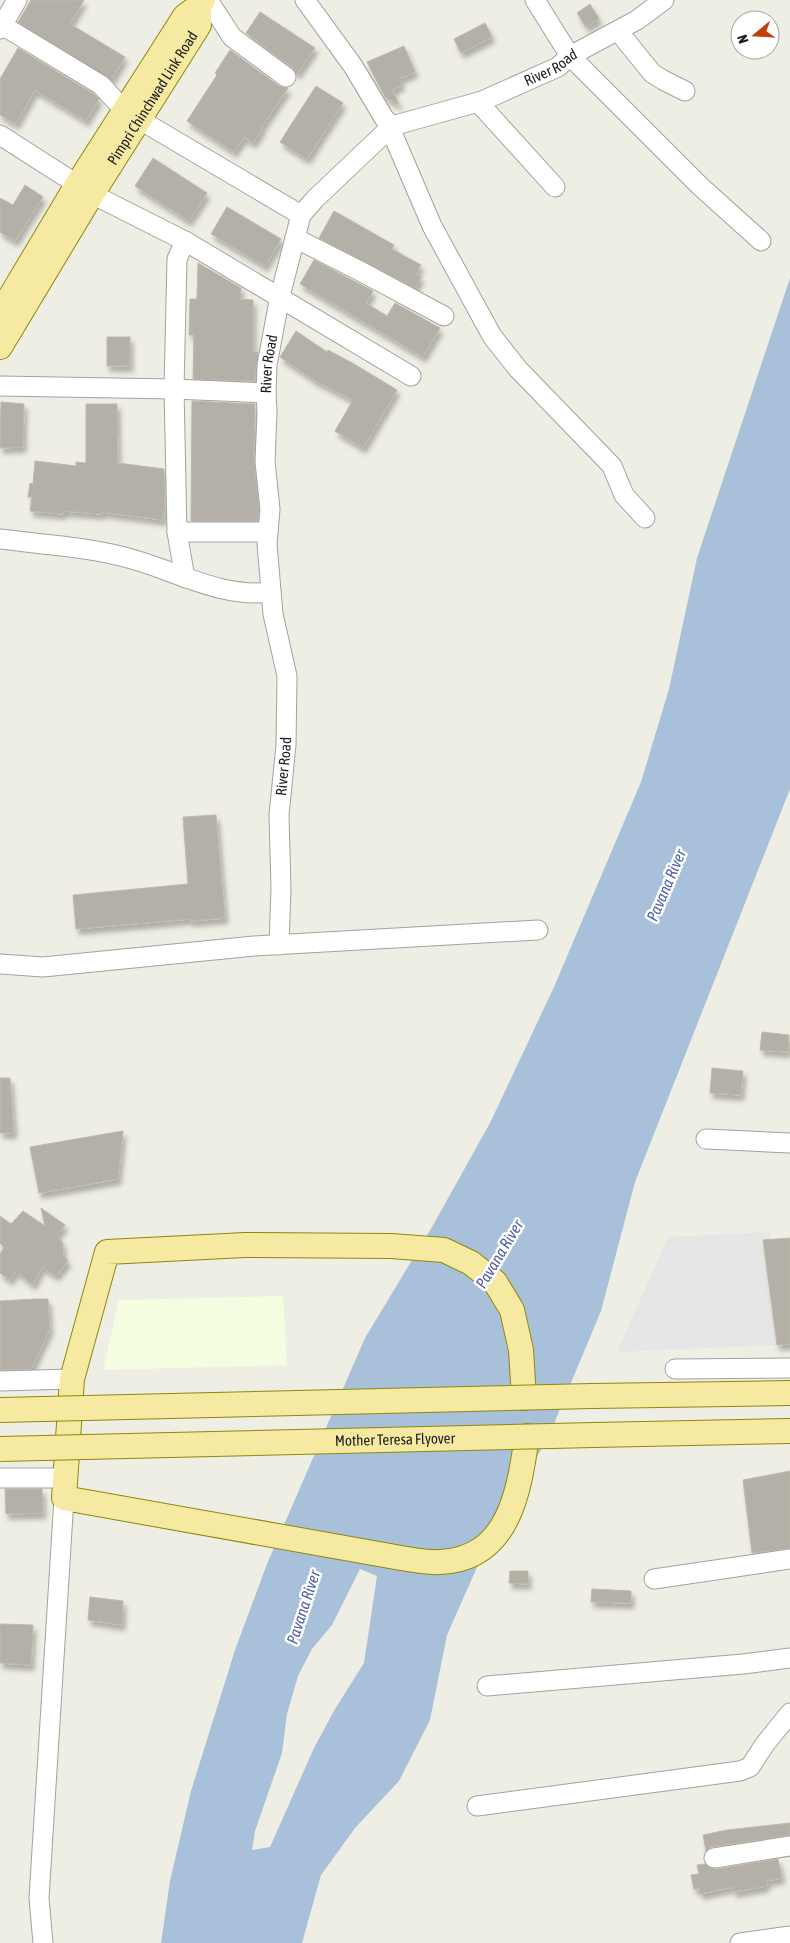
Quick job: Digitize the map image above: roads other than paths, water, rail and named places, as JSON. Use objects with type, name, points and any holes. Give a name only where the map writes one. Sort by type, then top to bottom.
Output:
[{"type":"main road","name":"Pimpri Chinchwad Link Road","points":[[2,305],[84,190],[132,116],[185,16],[203,2]]},
{"type":"main road","name":"Pimpri Chinchwad Link Road","points":[[0,347],[84,190]]},
{"type":"main road","points":[[524,1398],[521,1350],[512,1310],[495,1282],[470,1263],[444,1250],[390,1246],[245,1245],[108,1252],[72,1379],[64,1488],[165,1516],[401,1558],[439,1562],[464,1558],[489,1544],[504,1527],[521,1479],[527,1436]]},
{"type":"main road","points":[[0,1410],[790,1393]]},
{"type":"main road","name":"Mother Teresa Flyover","points":[[0,1448],[790,1431]]},
{"type":"street","points":[[17,0],[1,27],[101,85],[132,116],[301,215]]},
{"type":"street","points":[[305,0],[353,66],[391,127],[432,226],[492,336],[518,369],[612,466],[624,495],[645,518]]},
{"type":"street","points":[[535,0],[570,56],[700,186],[761,241]]},
{"type":"street","name":"River Road","points":[[279,945],[281,889],[280,815],[286,745],[287,676],[273,614],[271,592],[268,532],[270,509],[265,462],[266,393],[267,365],[280,296],[301,215],[315,199],[391,127],[478,102],[558,67],[570,56],[637,20],[664,0]]},
{"type":"street","points":[[203,2],[232,37],[286,77]]},
{"type":"street","points":[[618,31],[652,73],[685,91]]},
{"type":"street","points":[[478,102],[555,187]]},
{"type":"street","points":[[0,135],[84,190],[185,240],[411,376]]},
{"type":"street","points":[[295,238],[444,316]]},
{"type":"street","points":[[184,578],[177,532],[174,389],[177,260],[185,240]]},
{"type":"street","points":[[0,386],[174,389],[266,393]]},
{"type":"street","points":[[177,532],[268,532]]},
{"type":"street","points":[[0,539],[85,549],[135,560],[184,578],[225,590],[261,594],[271,592]]},
{"type":"street","points":[[0,964],[43,967],[279,945],[538,930]]},
{"type":"street","points":[[706,1139],[790,1143]]},
{"type":"street","points":[[675,1369],[790,1368]]},
{"type":"street","points":[[0,1381],[72,1379]]},
{"type":"street","points":[[0,1478],[64,1488],[39,1898],[43,1943]]},
{"type":"street","points":[[654,1579],[790,1559]]},
{"type":"street","points":[[487,1686],[743,1664],[790,1658]]},
{"type":"street","points":[[477,1806],[740,1770],[750,1767],[765,1744],[790,1713]]},
{"type":"street","points":[[714,1858],[790,1846]]},
{"type":"street","points":[[740,1943],[790,1936]]},
{"type":"water","name":"Pavana River","points":[[790,278],[790,789],[635,1182],[601,1311],[550,1433],[482,1556],[447,1635],[430,1720],[399,1781],[355,1828],[321,1875],[302,1943],[161,1943],[170,1881],[191,1791],[235,1650],[267,1564],[365,1338],[432,1227],[490,1123],[554,987],[641,782],[669,689],[697,558]],"holes":[[[360,1569],[377,1576],[364,1663],[335,1709],[314,1748],[270,1847],[252,1850],[255,1831],[282,1753],[287,1714],[298,1676],[312,1649],[332,1625]]]}]
